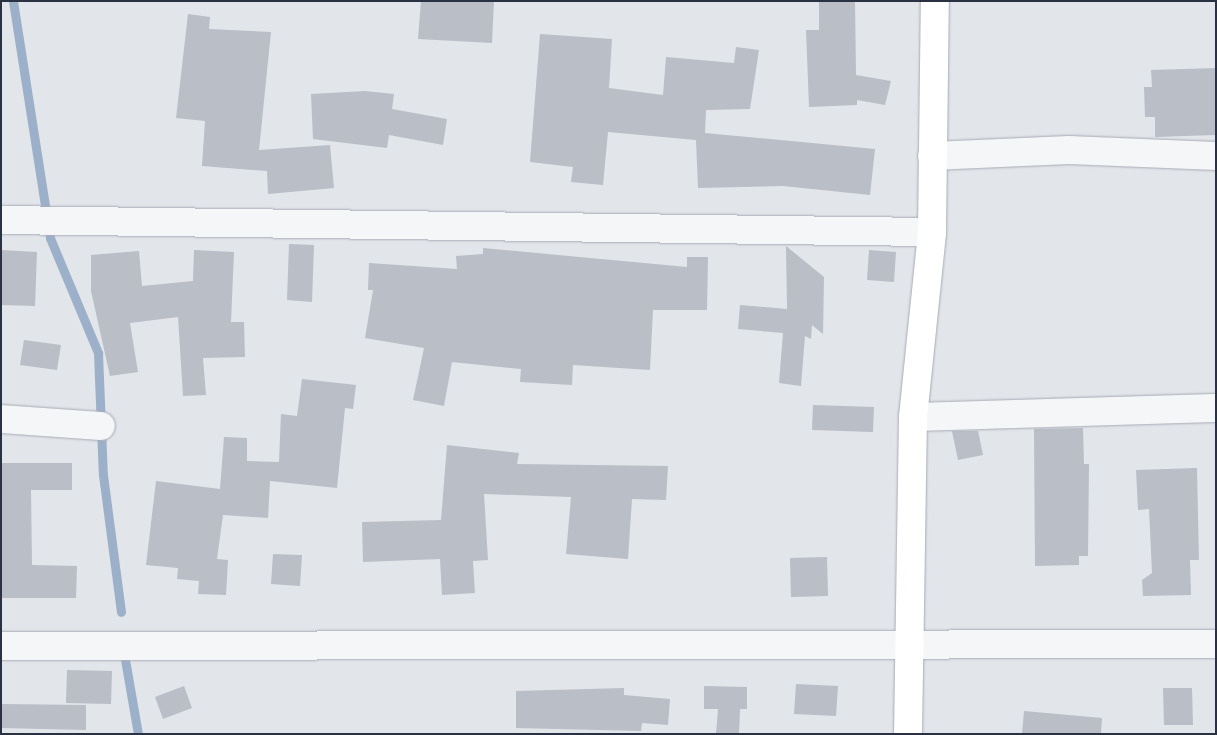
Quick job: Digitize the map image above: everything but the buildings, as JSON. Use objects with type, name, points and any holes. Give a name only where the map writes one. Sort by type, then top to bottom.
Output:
[{"type":"highway","points":[[908,734],[911,642],[913,417],[932,232],[936,1]]},
{"type":"street","points":[[932,156],[1070,150],[1216,156]]},
{"type":"street","points":[[1,220],[68,218],[932,232]]},
{"type":"street","points":[[913,417],[1216,408]]},
{"type":"street","points":[[1,419],[101,426]]},
{"type":"street","points":[[1,646],[911,642],[1216,644]]},
{"type":"waterway","points":[[13,1],[50,238],[98,353],[103,475],[121,612]]},
{"type":"waterway","points":[[123,648],[138,734]]}]
